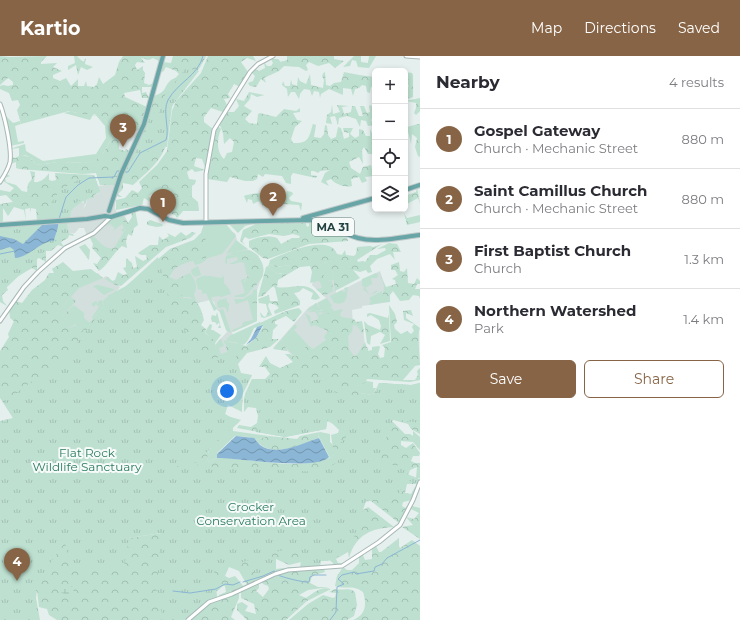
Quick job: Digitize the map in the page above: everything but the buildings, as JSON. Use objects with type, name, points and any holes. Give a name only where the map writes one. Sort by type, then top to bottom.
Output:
[{"type":"main road","points":[[0,225],[98,217],[110,214],[121,174],[146,119],[163,56]]},
{"type":"main road","points":[[408,189],[419,186]]},
{"type":"main road","points":[[299,220],[372,199]]},
{"type":"main road","name":"MA 31","points":[[110,214],[142,208],[178,222],[320,221],[363,239],[420,235]]},
{"type":"street","points":[[206,222],[206,174],[214,130],[251,70],[272,56]]},
{"type":"street","points":[[406,56],[420,57]]},
{"type":"street","points":[[0,104],[6,126],[10,156],[8,168],[0,182]]},
{"type":"street","points":[[0,321],[30,280],[59,253],[94,233],[105,224],[110,214]]},
{"type":"street","points":[[188,620],[209,602],[232,594],[281,572],[342,566],[379,542],[400,525],[412,503],[420,482]]},
{"type":"shaded area","points":[[116,185],[115,208],[118,215],[125,216],[131,230],[110,259],[90,237],[88,238],[84,228],[79,228],[75,233],[69,234],[66,219],[71,210],[81,202],[85,203],[83,209],[86,205],[87,199],[94,198],[94,195],[99,193],[98,186]]},
{"type":"shaded area","points":[[204,224],[235,233],[238,244],[258,255],[263,267],[256,293],[257,321],[232,332],[238,354],[209,359],[211,349],[227,332],[220,312],[217,310],[214,302],[210,300],[171,308],[170,249],[194,240],[201,233]]},
{"type":"shaded area","points":[[331,258],[336,293],[380,271],[390,302],[362,306],[362,308],[352,310],[353,325],[363,326],[365,348],[368,347],[369,358],[313,369],[293,356],[282,346],[273,348],[309,307],[326,298],[312,285],[314,276]]},
{"type":"shaded area","points":[[98,273],[103,278],[106,276],[120,287],[68,355],[50,308]]},
{"type":"green space","points":[[0,56],[47,56],[41,64],[57,63],[53,67],[62,71],[53,75],[53,78],[60,81],[66,78],[71,86],[78,79],[78,86],[84,86],[86,81],[87,86],[94,87],[97,84],[99,77],[103,84],[115,75],[119,62],[123,56],[161,56],[159,61],[153,58],[149,60],[141,58],[145,63],[137,62],[135,65],[137,70],[143,66],[145,73],[144,83],[149,85],[153,83],[153,87],[142,87],[142,93],[146,92],[149,98],[142,98],[140,90],[124,93],[125,97],[147,107],[140,129],[128,135],[124,126],[120,129],[119,149],[125,151],[126,149],[129,151],[116,185],[100,185],[96,173],[83,174],[19,169],[16,168],[16,162],[11,164],[12,157],[15,158],[21,155],[30,157],[35,164],[57,162],[87,163],[98,158],[103,153],[114,132],[105,120],[100,120],[95,114],[82,114],[69,111],[21,124],[17,110],[20,105],[18,100],[12,101],[9,93],[0,89],[0,86],[3,85],[13,85],[13,82],[8,78],[0,85]]},
{"type":"green space","points":[[74,56],[77,56],[83,62],[86,58],[85,64],[93,67],[87,70],[81,67],[78,75],[76,65],[68,70],[68,66],[75,63]]},
{"type":"green space","points":[[173,56],[206,56],[198,70],[180,92],[173,104],[170,114],[166,144],[161,156],[157,162],[133,185],[123,183],[123,189],[118,194],[122,197],[119,197],[116,194],[154,96],[165,89],[169,82],[179,74],[176,71],[166,67],[163,72],[160,70],[163,62],[171,63]]},
{"type":"green space","points":[[208,56],[253,56],[256,61],[247,58],[241,62],[248,72],[240,87],[234,84],[228,94],[230,98],[224,99],[227,105],[223,112],[211,108],[204,117],[204,122],[213,129],[206,165],[205,167],[202,159],[196,158],[194,166],[205,170],[195,172],[192,169],[187,172],[189,179],[196,180],[195,184],[192,186],[192,197],[198,202],[199,211],[183,211],[177,218],[175,215],[169,213],[161,201],[152,194],[149,196],[152,203],[144,198],[142,205],[116,210],[116,200],[125,198],[132,190],[138,193],[142,188],[139,182],[157,165],[167,151],[172,111],[176,101],[201,73]]},
{"type":"green space","points":[[287,56],[334,56],[334,59],[344,61],[335,68],[329,63],[318,66],[309,62],[306,65],[308,70],[306,71],[299,67],[284,66],[279,71],[264,78],[266,83],[261,79],[256,87],[250,86],[248,83],[253,81],[255,76],[252,73],[255,69],[259,71],[265,68],[264,62],[267,66],[271,66],[273,63],[271,59],[278,59],[281,62],[287,60]]},
{"type":"green space","points":[[354,56],[361,56],[361,62],[368,63],[369,56],[376,56],[369,68],[358,67],[356,61],[352,60],[350,66],[343,67]]},
{"type":"green space","points":[[186,68],[199,71],[172,106],[167,147],[151,149],[142,157],[130,172],[124,176],[146,131],[151,112],[159,113],[165,95]]},
{"type":"green space","points":[[324,72],[326,85],[330,86],[334,83],[341,82],[344,72],[372,77],[372,87],[370,93],[367,92],[366,86],[362,85],[355,89],[353,96],[351,89],[343,88],[343,95],[329,89],[321,94],[320,98],[319,92],[314,91],[312,96],[310,90],[304,89],[300,94],[299,99],[295,92],[291,92],[288,97],[287,89],[282,85],[283,81],[285,86],[290,86],[291,79],[292,84],[297,86],[298,77],[300,81],[306,84],[310,74],[311,85],[323,88],[324,80],[322,76]]},
{"type":"green space","points":[[408,72],[412,73],[413,75],[413,97],[408,99]]},
{"type":"green space","points":[[249,92],[264,95],[257,97],[251,94],[250,99],[244,106],[252,111],[245,119],[249,123],[257,124],[258,114],[260,113],[276,117],[284,109],[296,111],[300,108],[300,112],[293,113],[297,120],[302,121],[295,127],[291,139],[293,143],[306,141],[313,124],[316,125],[314,137],[321,138],[324,134],[325,125],[327,126],[328,135],[331,139],[336,137],[338,127],[341,128],[344,139],[349,137],[349,133],[344,132],[343,128],[353,128],[350,134],[355,138],[359,136],[359,129],[363,130],[366,136],[370,136],[370,129],[372,133],[372,154],[368,154],[364,147],[362,150],[363,164],[359,157],[349,162],[351,168],[360,174],[363,167],[371,165],[372,176],[365,177],[367,181],[362,183],[359,177],[351,179],[352,186],[340,185],[331,179],[326,181],[329,186],[321,182],[325,173],[330,170],[320,171],[318,173],[311,171],[311,175],[317,176],[316,178],[293,173],[291,176],[291,184],[286,183],[282,176],[265,174],[263,177],[258,174],[257,179],[253,181],[245,181],[230,177],[227,182],[207,179],[214,133],[217,125],[221,129],[218,149],[224,159],[227,153],[232,152],[234,142],[230,138],[224,144],[223,133],[219,123],[226,112],[234,112],[239,106],[236,99],[244,101]]},
{"type":"green space","points":[[420,98],[420,111],[416,115],[414,113],[416,103],[408,100]]},
{"type":"green space","points":[[332,105],[333,114],[340,112],[337,105],[349,106],[342,107],[344,114],[351,112],[352,106],[355,106],[359,116],[363,116],[360,106],[364,106],[367,113],[370,112],[369,106],[371,105],[372,125],[368,126],[366,121],[361,120],[360,127],[356,119],[347,116],[339,118],[338,125],[335,116],[330,117],[332,124],[326,123],[327,115],[331,112]]},
{"type":"green space","points":[[71,111],[91,114],[97,116],[93,115],[90,120],[64,113]]},
{"type":"green space","points":[[6,116],[13,123],[20,121],[21,124],[15,126],[18,142],[24,141],[24,143],[10,146]]},
{"type":"green space","points":[[100,120],[105,120],[114,132],[103,153],[93,162],[57,162],[35,164],[26,155],[19,157],[19,148],[10,149],[25,144],[26,151],[43,161],[96,154],[106,138],[105,126]]},
{"type":"green space","points":[[420,124],[420,157],[418,156],[415,147],[417,138],[412,134],[411,144],[408,127]]},
{"type":"green space","points":[[30,171],[35,172],[34,182],[43,180],[49,173],[49,180],[52,181],[56,180],[55,173],[94,175],[100,192],[94,195],[94,198],[87,199],[83,210],[85,203],[83,201],[71,210],[70,219],[37,221],[36,209],[31,208],[31,213],[30,208],[25,209],[26,221],[24,210],[14,207],[8,216],[3,208],[3,221],[0,223],[0,204],[13,202],[6,195],[0,196],[0,190],[10,192],[14,188],[3,181],[6,174],[10,176],[5,178],[6,182],[16,185],[22,191],[27,192],[28,184],[32,179]]},
{"type":"green space","points":[[87,175],[95,177],[100,191],[77,202],[68,216],[42,216],[60,190]]},
{"type":"green space","points":[[417,187],[420,204],[418,198],[408,203],[408,195],[416,192]]},
{"type":"green space","points":[[287,191],[292,192],[293,194],[289,198],[291,201],[302,203],[301,211],[299,205],[266,203],[263,206],[259,201],[253,204],[252,200],[248,199],[247,203],[244,196],[264,193],[276,195],[285,199]]},
{"type":"green space","points":[[135,210],[138,225],[134,228],[132,236],[128,234],[126,241],[127,248],[122,246],[99,271],[93,263],[97,264],[101,258],[92,248],[93,244],[90,238],[93,236],[107,248],[114,248],[125,230],[122,214],[128,223],[132,217],[131,212]]},
{"type":"green space","points":[[404,213],[407,218],[420,215],[420,222],[407,225]]},
{"type":"green space","points":[[122,215],[125,225],[124,232],[121,230],[124,228],[122,224],[113,231],[115,228],[110,224],[106,227],[111,219]]},
{"type":"green space","points":[[150,220],[162,224],[163,226],[157,227],[147,225],[147,222]]},
{"type":"green space","points":[[305,221],[307,227],[309,226],[309,222],[322,223],[347,236],[348,241],[309,244],[268,259],[263,258],[249,247],[249,241],[270,237],[277,238],[281,244],[292,238],[299,238],[300,236],[293,234],[284,236],[269,234],[249,239],[245,237],[242,241],[245,245],[240,241],[243,230],[258,223]]},
{"type":"green space","points":[[67,222],[69,235],[54,242],[6,288],[0,286],[0,226]]},
{"type":"green space","points":[[225,223],[236,236],[222,254],[208,258],[202,263],[195,265],[193,260],[201,259],[206,247],[204,232],[201,233],[204,224]]},
{"type":"green space","points":[[228,223],[256,223],[245,226],[238,233]]},
{"type":"green space","points":[[65,229],[68,229],[69,234],[73,234],[74,236],[69,235],[68,238],[61,242],[64,247],[58,245],[51,251],[46,251],[46,262],[39,258],[37,259],[37,271],[32,268],[6,286],[8,290],[2,295],[3,301],[7,306],[0,302],[0,271]]},
{"type":"green space","points":[[181,232],[186,236],[192,232],[196,233],[190,238],[166,247],[121,286],[115,285],[105,279],[108,277],[112,281],[115,280],[118,272],[123,275],[127,274],[123,268],[126,267],[126,258],[132,263],[133,268],[137,267],[135,256],[143,261],[147,259],[146,255],[141,255],[138,253],[150,245],[158,245],[159,236],[163,240],[169,236],[167,233],[175,237]]},
{"type":"green space","name":"Crocker Conservation Area","points":[[204,232],[208,251],[206,258],[185,263],[175,269],[170,277],[176,280],[183,276],[187,282],[179,288],[183,298],[192,299],[198,304],[202,311],[204,320],[201,325],[206,329],[205,333],[215,341],[217,352],[221,354],[227,352],[225,342],[246,346],[256,338],[263,327],[260,323],[279,314],[299,308],[302,312],[294,322],[286,316],[275,321],[275,324],[278,325],[273,330],[272,339],[279,339],[270,347],[247,353],[238,364],[242,376],[252,375],[242,395],[242,412],[228,405],[225,414],[241,420],[209,450],[207,459],[209,462],[217,458],[224,458],[282,464],[297,464],[324,460],[334,455],[331,435],[338,433],[339,430],[327,421],[326,429],[285,437],[237,428],[239,425],[251,427],[257,423],[258,416],[256,408],[248,407],[244,412],[244,398],[252,379],[265,379],[270,374],[265,367],[259,367],[266,356],[270,363],[280,368],[293,362],[285,354],[290,354],[295,357],[308,345],[313,349],[326,340],[324,337],[328,331],[314,325],[311,327],[305,313],[310,316],[311,322],[318,319],[315,312],[308,312],[315,309],[306,311],[316,303],[321,310],[315,310],[320,315],[327,315],[331,307],[334,311],[343,309],[340,314],[341,317],[354,319],[356,322],[362,321],[364,332],[362,333],[357,326],[353,325],[352,332],[348,336],[349,349],[354,356],[357,355],[365,342],[368,351],[372,350],[372,347],[379,346],[378,354],[380,358],[384,357],[385,348],[382,345],[391,342],[389,305],[395,314],[397,322],[394,325],[395,329],[401,334],[407,331],[411,334],[414,331],[412,327],[414,324],[404,320],[403,311],[411,310],[413,316],[406,313],[406,318],[420,328],[420,365],[415,366],[403,380],[415,380],[418,375],[417,371],[420,368],[420,380],[410,382],[367,379],[366,382],[358,386],[360,393],[373,395],[379,383],[411,385],[420,383],[420,434],[411,429],[408,424],[392,421],[405,434],[410,434],[413,436],[413,431],[420,437],[420,450],[413,442],[401,441],[401,445],[406,448],[413,443],[420,453],[419,456],[413,456],[411,461],[420,463],[420,478],[416,478],[417,467],[410,470],[408,476],[418,484],[407,484],[405,493],[411,494],[415,487],[417,488],[412,500],[403,502],[402,506],[405,508],[411,502],[400,522],[399,523],[371,501],[214,522],[0,541],[0,421],[13,418],[0,398],[0,351],[9,337],[8,334],[14,321],[10,318],[9,309],[16,301],[22,303],[32,290],[45,280],[49,273],[54,273],[52,269],[63,262],[73,271],[91,269],[103,278],[79,288],[58,311],[57,315],[61,317],[74,305],[75,306],[63,322],[68,328],[77,325],[77,329],[82,331],[104,306],[103,301],[109,295],[126,286],[170,249],[194,240]]},
{"type":"green space","points":[[236,240],[248,249],[226,254]]},
{"type":"green space","points":[[389,243],[397,244],[401,252],[393,252],[395,260],[390,254],[377,259],[370,266],[372,272],[368,273],[366,270],[360,272],[353,270],[360,278],[335,291],[333,275],[329,265],[326,262],[318,266],[327,281],[332,281],[333,291],[324,296],[316,289],[322,288],[320,282],[310,283],[312,272],[310,266],[300,267],[278,280],[277,287],[283,288],[300,286],[310,288],[320,298],[316,300],[311,299],[313,293],[303,288],[299,292],[294,293],[300,301],[300,305],[275,314],[274,311],[279,308],[276,305],[269,303],[268,306],[272,315],[264,318],[261,317],[260,312],[264,317],[268,312],[266,304],[259,303],[258,299],[269,295],[270,301],[278,301],[275,288],[273,286],[263,296],[258,297],[266,267],[268,266],[277,274],[281,274],[290,265],[276,267],[269,264],[270,260],[306,246],[326,245],[333,248],[337,254],[342,255],[345,250],[346,255],[354,256],[356,254],[357,247],[373,247],[382,244],[357,260],[358,262],[365,262],[370,255],[377,255],[386,250],[385,248],[377,249]]},
{"type":"green space","points":[[85,244],[90,250],[89,260],[79,247]]},
{"type":"green space","points":[[249,250],[259,257],[263,265],[263,273],[261,279],[249,292],[245,290],[244,283],[249,274],[247,264],[236,255],[226,256],[234,252]]},
{"type":"green space","points":[[236,255],[247,264],[249,274],[247,276],[244,263],[240,262],[229,264],[238,260],[237,257],[227,259],[227,265],[225,262],[226,256]]},
{"type":"green space","name":"Flat Rock Wildlife Sanctuary","points":[[158,257],[171,308],[203,360],[238,354],[233,361],[241,373],[252,375],[243,393],[242,408],[227,404],[225,414],[239,422],[202,456],[173,468],[172,470],[196,462],[198,466],[320,472],[338,462],[338,445],[349,434],[328,418],[326,429],[285,437],[256,432],[260,408],[244,406],[245,394],[252,379],[334,380],[332,392],[375,398],[379,383],[411,385],[420,383],[420,423],[393,419],[377,464],[409,466],[407,474],[420,479],[418,484],[404,479],[398,497],[366,501],[350,550],[328,561],[321,561],[320,567],[302,567],[296,547],[271,553],[276,572],[255,581],[253,559],[214,570],[217,597],[204,603],[192,616],[184,620],[162,620],[162,613],[156,597],[161,533],[129,538],[124,567],[71,568],[65,542],[47,567],[37,588],[35,598],[39,620],[0,620],[0,422],[12,421],[13,418],[4,402],[68,355],[115,293],[122,290]]},
{"type":"green space","points":[[326,262],[331,267],[334,280],[327,281],[317,266]]},
{"type":"green space","points":[[399,262],[400,271],[404,272],[407,268],[408,283],[414,284],[417,278],[420,281],[420,284],[417,284],[415,289],[420,289],[420,299],[419,296],[413,295],[409,300],[400,301],[393,291],[390,295],[390,302],[386,302],[383,298],[384,285],[379,272],[386,287],[396,284],[395,280],[392,279],[398,275],[395,270],[391,270],[391,265]]},
{"type":"green space","points":[[269,264],[276,267],[290,265],[284,273],[277,274],[268,266]]},
{"type":"green space","points":[[198,266],[201,275],[195,277],[191,270]]},
{"type":"green space","points":[[190,273],[196,285],[194,294],[196,302],[207,301],[196,303],[190,297],[182,297],[179,288],[183,285],[185,278],[183,276]]},
{"type":"green space","points":[[376,273],[378,274],[377,278],[371,278],[372,284],[365,288],[370,295],[363,289],[365,287],[362,286],[362,279]]},
{"type":"green space","points":[[221,274],[224,277],[224,283],[231,294],[221,297],[212,297],[211,299],[217,309],[214,311],[206,293],[202,294],[202,290],[198,289],[196,280],[202,276],[221,278],[223,277]]},
{"type":"green space","points":[[246,278],[244,281],[246,291],[250,292],[244,297],[235,297],[234,296],[245,293],[241,280]]},
{"type":"green space","points":[[98,285],[114,290],[104,295],[93,286]]},
{"type":"green space","points":[[348,287],[346,299],[339,304],[334,303],[330,296],[342,290],[343,292],[346,291],[344,288]]},
{"type":"green space","points":[[257,289],[257,320],[251,297],[253,290]]},
{"type":"green space","points":[[382,291],[386,302],[369,305],[371,301],[369,298]]},
{"type":"green space","points":[[251,294],[257,312],[257,321],[233,332],[232,330],[242,326],[243,322],[253,320],[248,300],[236,304],[234,299],[243,299]]},
{"type":"green space","points":[[71,297],[76,301],[68,310],[63,306]]},
{"type":"green space","points":[[228,298],[226,300],[229,304],[228,313],[225,307],[218,308],[217,303],[219,300]]},
{"type":"green space","points":[[327,298],[332,306],[326,309],[331,307],[327,315],[320,315],[323,313],[319,313],[315,310],[324,311],[320,309],[318,303]]},
{"type":"green space","points":[[102,300],[104,306],[93,318],[92,317],[99,307],[96,304],[94,307],[91,304],[96,301],[98,304],[98,301]]},
{"type":"green space","points":[[63,306],[68,310],[60,318],[57,315],[58,311]]},
{"type":"green space","points":[[75,306],[84,313],[84,318],[90,323],[82,331],[77,329],[76,324],[68,328],[63,322]]},
{"type":"green space","points":[[223,309],[231,333],[226,330],[219,310]]},
{"type":"green space","points":[[217,312],[220,324],[218,323],[217,325],[215,322],[212,322],[211,318],[212,315],[216,316]]},
{"type":"green space","points":[[370,313],[388,318],[389,314],[390,341],[380,344],[385,335],[380,332],[371,336],[370,345],[367,343],[364,321],[368,325],[380,330],[381,326],[379,320],[371,315],[367,317],[367,314]]},
{"type":"green space","points":[[260,322],[263,325],[254,328],[244,345],[231,341],[225,342],[225,345],[224,341],[227,340],[227,337],[229,338],[229,336]]},
{"type":"green space","points":[[210,324],[212,325],[211,330],[221,335],[215,343],[205,332]]},
{"type":"green space","points":[[295,324],[297,327],[281,342],[287,351],[273,349]]},
{"type":"green space","points":[[294,330],[308,345],[295,357],[281,342]]},
{"type":"green space","points":[[222,338],[221,339],[224,346],[219,348],[221,354],[217,352],[215,347],[219,340]]},
{"type":"green space","points":[[366,381],[373,382],[373,388],[376,388],[373,395],[360,393],[357,391],[358,386]]},
{"type":"green space","points":[[233,427],[233,431],[269,436],[256,440],[249,437],[235,436],[217,453],[217,458],[209,462],[207,459],[209,450]]},
{"type":"green space","points":[[320,432],[330,434],[330,442],[334,446],[334,455],[330,458],[318,435]]},
{"type":"green space","points":[[320,432],[318,435],[319,438],[295,447],[278,450],[269,449],[262,446],[256,440],[269,436],[297,439],[300,436]]},
{"type":"green space","points":[[412,506],[420,508],[420,539],[402,527],[413,525],[406,517],[414,519],[419,513],[411,509]]},
{"type":"green space","points":[[368,507],[394,527],[379,529],[366,534],[356,543],[349,558],[348,552],[336,559],[338,563],[345,563],[339,566],[330,566],[333,565],[333,563],[328,559],[321,561],[319,567],[287,569],[288,567],[300,567],[301,562],[289,565],[276,559],[276,569],[284,568],[285,570],[247,585],[239,571],[229,567],[225,576],[229,578],[235,576],[244,587],[219,597],[219,595],[226,592],[225,586],[223,586],[216,592],[217,597],[214,598],[211,592],[196,611],[184,620],[57,620],[49,615],[47,609],[39,607],[37,590],[36,598],[40,620],[0,620],[0,545],[129,538],[162,533],[359,517],[363,510]]},
{"type":"green space","points":[[399,538],[400,548],[412,540],[420,546],[420,620],[353,620],[363,612],[365,601],[363,592],[355,588],[342,588],[335,586],[337,576],[343,567],[347,570],[352,570],[359,563],[359,556],[362,553],[365,560],[372,559],[372,549],[376,546],[379,552],[381,552]]},
{"type":"green space","points":[[324,569],[325,572],[312,576],[310,583],[318,587],[329,587],[308,590],[299,595],[306,598],[320,589],[331,589],[307,601],[286,620],[247,620],[237,610],[237,604],[242,602],[248,606],[245,611],[256,614],[254,604],[241,598],[241,591],[259,582],[259,588],[256,591],[263,597],[269,589],[268,586],[263,584],[262,581],[290,571]]},
{"type":"green space","points":[[66,583],[73,587],[74,594],[71,597],[60,592],[61,585]]},
{"type":"green space","points":[[335,589],[350,590],[355,592],[357,605],[354,616],[347,620],[289,620],[308,604],[323,595],[333,598],[335,597],[336,593],[329,592]]},
{"type":"green space","points":[[239,592],[239,598],[231,617],[235,620],[189,620],[209,603]]},
{"type":"water","points":[[58,222],[54,241],[49,241],[25,255],[15,258],[14,250],[10,247],[0,250],[0,236],[14,239],[23,244],[42,225]]},
{"type":"water","points":[[263,325],[256,338],[246,345],[257,327]]},
{"type":"water","points":[[236,436],[254,438],[260,445],[274,450],[298,446],[319,438],[329,457],[322,461],[310,463],[277,463],[217,458],[217,454]]},
{"type":"waterway","points":[[124,172],[128,172],[140,153],[166,140],[166,105],[168,100],[177,88],[197,69],[203,56]]},
{"type":"waterway","points":[[59,219],[66,197],[78,185],[89,178],[114,177],[117,171],[119,171]]},
{"type":"waterway","points":[[0,254],[15,251]]},
{"type":"waterway","points":[[330,620],[336,612],[337,587],[344,584],[338,579],[342,575],[354,572],[356,574],[374,571],[375,567],[382,564],[387,558],[420,540]]},
{"type":"waterway","points":[[243,582],[274,571],[276,572]]},
{"type":"waterway","points":[[278,575],[293,580],[307,582],[309,582],[310,577],[314,575],[326,575]]},
{"type":"waterway","points":[[173,591],[190,593],[216,589],[225,584],[233,585],[240,582]]},
{"type":"place","name":"First Baptist Church","points":[[123,147]]},
{"type":"place","name":"Saint Camillus Church","points":[[273,216]]},
{"type":"place","name":"Gospel Gateway","points":[[163,222]]},
{"type":"place","name":"Northern Watershed","points":[[17,581]]}]
